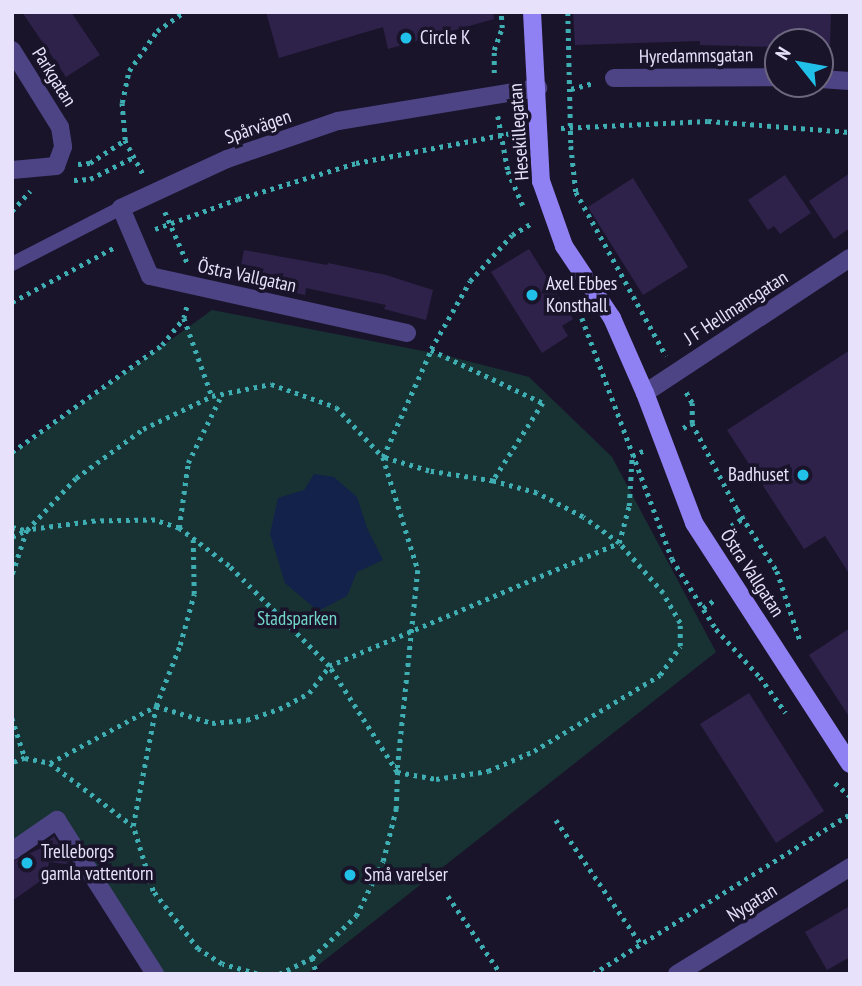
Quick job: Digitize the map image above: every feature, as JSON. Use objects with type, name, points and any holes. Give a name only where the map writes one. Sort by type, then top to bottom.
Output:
[{"type":"street","name":"Hesekillegatan","points":[[532,12],[541,181],[564,246],[612,318],[646,393]]},
{"type":"street","name":"Parkgatan","points":[[12,50],[60,127],[63,147],[55,166]]},
{"type":"street","name":"Hyredammsgatan","points":[[614,78],[764,77]]},
{"type":"street","name":"Spårvägen","points":[[121,208],[228,159],[338,121],[538,88]]},
{"type":"street","points":[[12,170],[55,166]]},
{"type":"street","name":"Östra Vallgatan","points":[[121,208],[150,276],[407,332]]},
{"type":"street","name":"J F Hellmansgatan","points":[[646,393],[850,258]]},
{"type":"street","name":"Östra Vallgatan","points":[[646,393],[694,523],[850,764]]},
{"type":"street","points":[[12,851],[57,820],[155,974]]},
{"type":"street","name":"Nygatan","points":[[677,974],[850,867]]},
{"type":"lane","name":"Spårvägen","points":[[12,264],[121,208]]},
{"type":"path","points":[[172,222],[125,140],[122,103],[129,71],[157,31],[184,12]]},
{"type":"path","points":[[568,12],[576,192],[692,403],[692,423],[737,509],[777,571],[804,654]]},
{"type":"path","points":[[12,302],[134,237],[238,199],[356,163],[538,129],[708,121],[850,132]]},
{"type":"path","points":[[55,166],[90,163],[125,140]]},
{"type":"path","points":[[383,457],[431,349],[470,281],[512,235],[530,224]]},
{"type":"path","points":[[12,452],[162,345],[184,318]]},
{"type":"path","points":[[407,332],[431,349],[543,403],[493,481]]},
{"type":"path","points":[[12,537],[27,530],[76,478],[143,429],[222,394],[271,384],[336,407],[383,457],[418,570],[397,772],[396,808],[383,861],[356,916],[312,958],[279,974]]},
{"type":"path","points":[[179,528],[188,463],[222,394]]},
{"type":"path","points":[[664,439],[692,423]]},
{"type":"path","points":[[619,543],[629,506],[632,456]]},
{"type":"path","points":[[12,527],[27,530],[95,522],[155,520],[179,528],[229,566],[329,666],[397,772],[436,779],[488,771],[534,751],[660,675],[680,646],[680,622],[663,593],[619,543],[583,517],[537,493],[493,481],[429,471],[383,457]]},
{"type":"path","points":[[731,526],[745,517]]},
{"type":"path","points":[[12,576],[27,530]]},
{"type":"path","points":[[193,539],[194,593],[180,645],[156,706],[133,826],[153,891],[198,949],[222,964],[257,974]]},
{"type":"path","points":[[50,763],[156,706],[212,723],[247,720],[279,709],[309,693],[329,666],[619,543]]},
{"type":"path","points":[[703,608],[716,599]]},
{"type":"path","points":[[12,718],[25,758]]},
{"type":"path","points":[[12,763],[25,758],[50,763],[133,826]]},
{"type":"path","points":[[593,974],[850,814]]},
{"type":"path","points":[[556,820],[641,944]]},
{"type":"path","points":[[448,896],[501,974]]},
{"type":"path","points":[[312,958],[317,974]]},
{"type":"green space","name":"Stadsparken","points":[[212,310],[444,355],[529,377],[612,457],[716,652],[307,974],[155,974],[57,820],[12,851],[12,455]]},
{"type":"water","points":[[314,474],[334,477],[357,497],[367,528],[383,560],[357,572],[347,596],[318,611],[285,583],[270,534],[278,498],[304,490]]},
{"type":"building","points":[[22,12],[71,12],[100,55],[66,77]]},
{"type":"building","points":[[266,12],[493,12],[494,19],[388,49],[383,27],[279,58]]},
{"type":"building","points":[[573,12],[831,12],[831,28],[764,28],[764,47],[700,45],[700,41],[575,45]]},
{"type":"building","points":[[850,173],[850,228],[834,239],[809,201]]},
{"type":"building","points":[[785,175],[811,213],[780,234],[774,226],[768,230],[748,200]]},
{"type":"building","points":[[633,178],[688,267],[643,295],[588,207]]},
{"type":"building","name":"Axel Ebbes Konsthall","points":[[529,249],[573,319],[562,326],[568,336],[542,353],[491,272]]},
{"type":"building","points":[[244,250],[386,275],[433,290],[426,320],[384,309],[386,305],[306,288],[305,295],[238,281]]},
{"type":"building","name":"Badhuset","points":[[850,350],[850,575],[825,536],[804,549],[727,430]]},
{"type":"building","points":[[850,628],[850,718],[809,655]]},
{"type":"building","points":[[749,693],[824,811],[776,843],[700,724]]},
{"type":"building","points":[[54,836],[70,862],[49,862],[46,877],[12,901],[12,862],[39,849]]},
{"type":"building","points":[[850,906],[850,957],[827,970],[805,932]]},
{"type":"place","name":"Circle K","points":[[406,38]]},
{"type":"place","name":"Axel Ebbes Konsthall","points":[[532,295]]},
{"type":"place","name":"Badhuset","points":[[803,475]]},
{"type":"place","name":"Trelleborgs gamla vattentorn","points":[[27,863]]},
{"type":"place","name":"Små varelser","points":[[350,875]]}]
